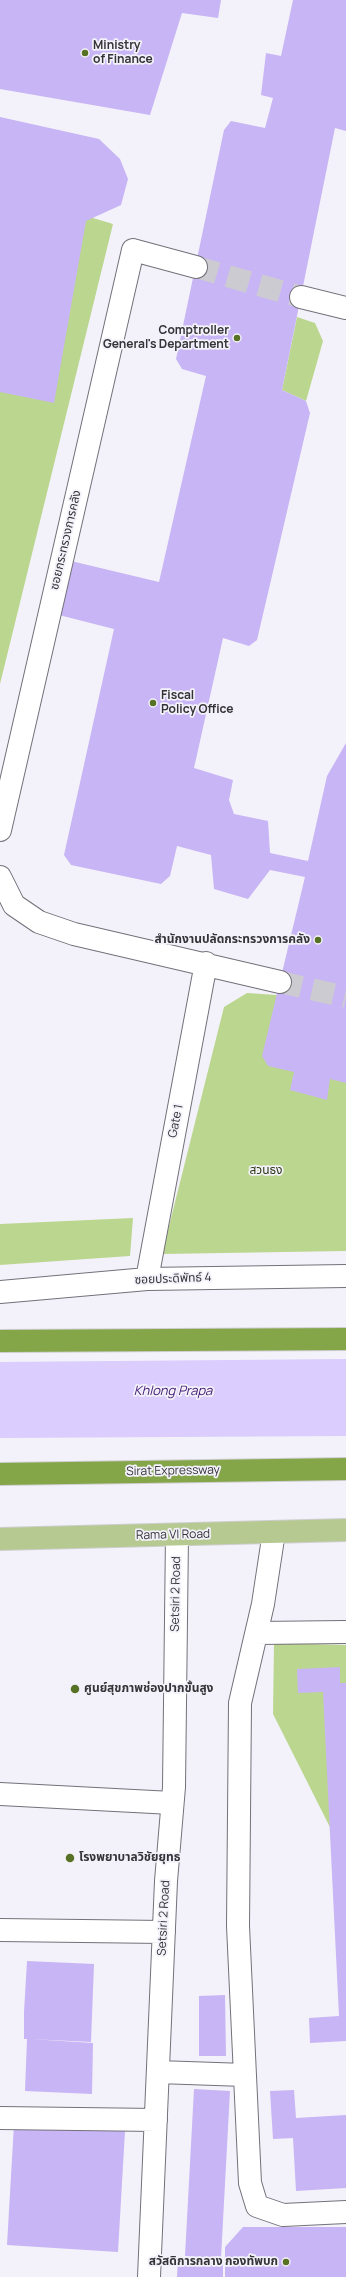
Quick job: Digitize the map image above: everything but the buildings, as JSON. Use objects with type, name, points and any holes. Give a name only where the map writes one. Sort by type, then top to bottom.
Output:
[{"type":"highway","points":[[0,1341],[346,1339]]},
{"type":"highway","name":"Sirat Expressway","points":[[0,1474],[346,1469]]},
{"type":"main road","name":"Rama VI Road","points":[[0,1539],[346,1530]]},
{"type":"street","name":"ซอยกระทรวงการคลัง","points":[[0,830],[133,250],[196,267]]},
{"type":"street","points":[[301,298],[346,308]]},
{"type":"street","points":[[0,877],[14,905],[39,922],[74,934],[206,963],[280,982]]},
{"type":"street","name":"Gate 1","points":[[147,1279],[206,963]]},
{"type":"street","name":"ซอยประดิพัทธ์ 4","points":[[0,1292],[147,1279],[346,1276]]},
{"type":"street","points":[[274,1532],[263,1604],[240,1703],[238,1926],[250,2183],[257,2206],[283,2215],[346,2212]]},
{"type":"street","name":"Setsiri 2 Road","points":[[149,2277],[164,1932],[172,1803],[177,1535]]},
{"type":"street","points":[[257,1633],[346,1632]]},
{"type":"street","points":[[0,1794],[172,1803]]},
{"type":"street","points":[[0,1930],[164,1932]]},
{"type":"street","points":[[158,2072],[245,2075]]},
{"type":"street","points":[[0,2118],[156,2120]]},
{"type":"green space","points":[[0,190],[113,224],[0,684]]},
{"type":"green space","points":[[297,317],[315,323],[323,341],[306,401],[282,390]]},
{"type":"green space","name":"สวนธง","points":[[247,993],[276,995],[346,1016],[346,1251],[162,1254],[224,1007]]},
{"type":"green space","points":[[133,1218],[130,1256],[0,1265],[0,1224]]},
{"type":"green space","points":[[274,1643],[346,1645],[346,1859],[273,1714]]},
{"type":"water","name":"Khlong Prapa","points":[[346,1359],[346,1436],[0,1438],[0,1362]]},
{"type":"tunnel","points":[[196,267],[301,297]]},
{"type":"tunnel","points":[[280,982],[346,997]]},
{"type":"place","name":"Ministry of Finance","points":[[85,53]]},
{"type":"place","name":"Comptroller General's Department","points":[[237,338]]},
{"type":"place","name":"Fiscal Policy Office","points":[[153,703]]},
{"type":"place","name":"สำนักงานปลัดกระทรวงการคลัง","points":[[318,940]]},
{"type":"place","name":"ศูนย์สุขภาพช่องปากขั้นสูง","points":[[75,1689]]},
{"type":"place","name":"โรงพยาบาลวิชัยยุทธ","points":[[70,1858]]},
{"type":"place","name":"สวัสดิการกลาง กองทัพบก","points":[[286,2262]]}]
